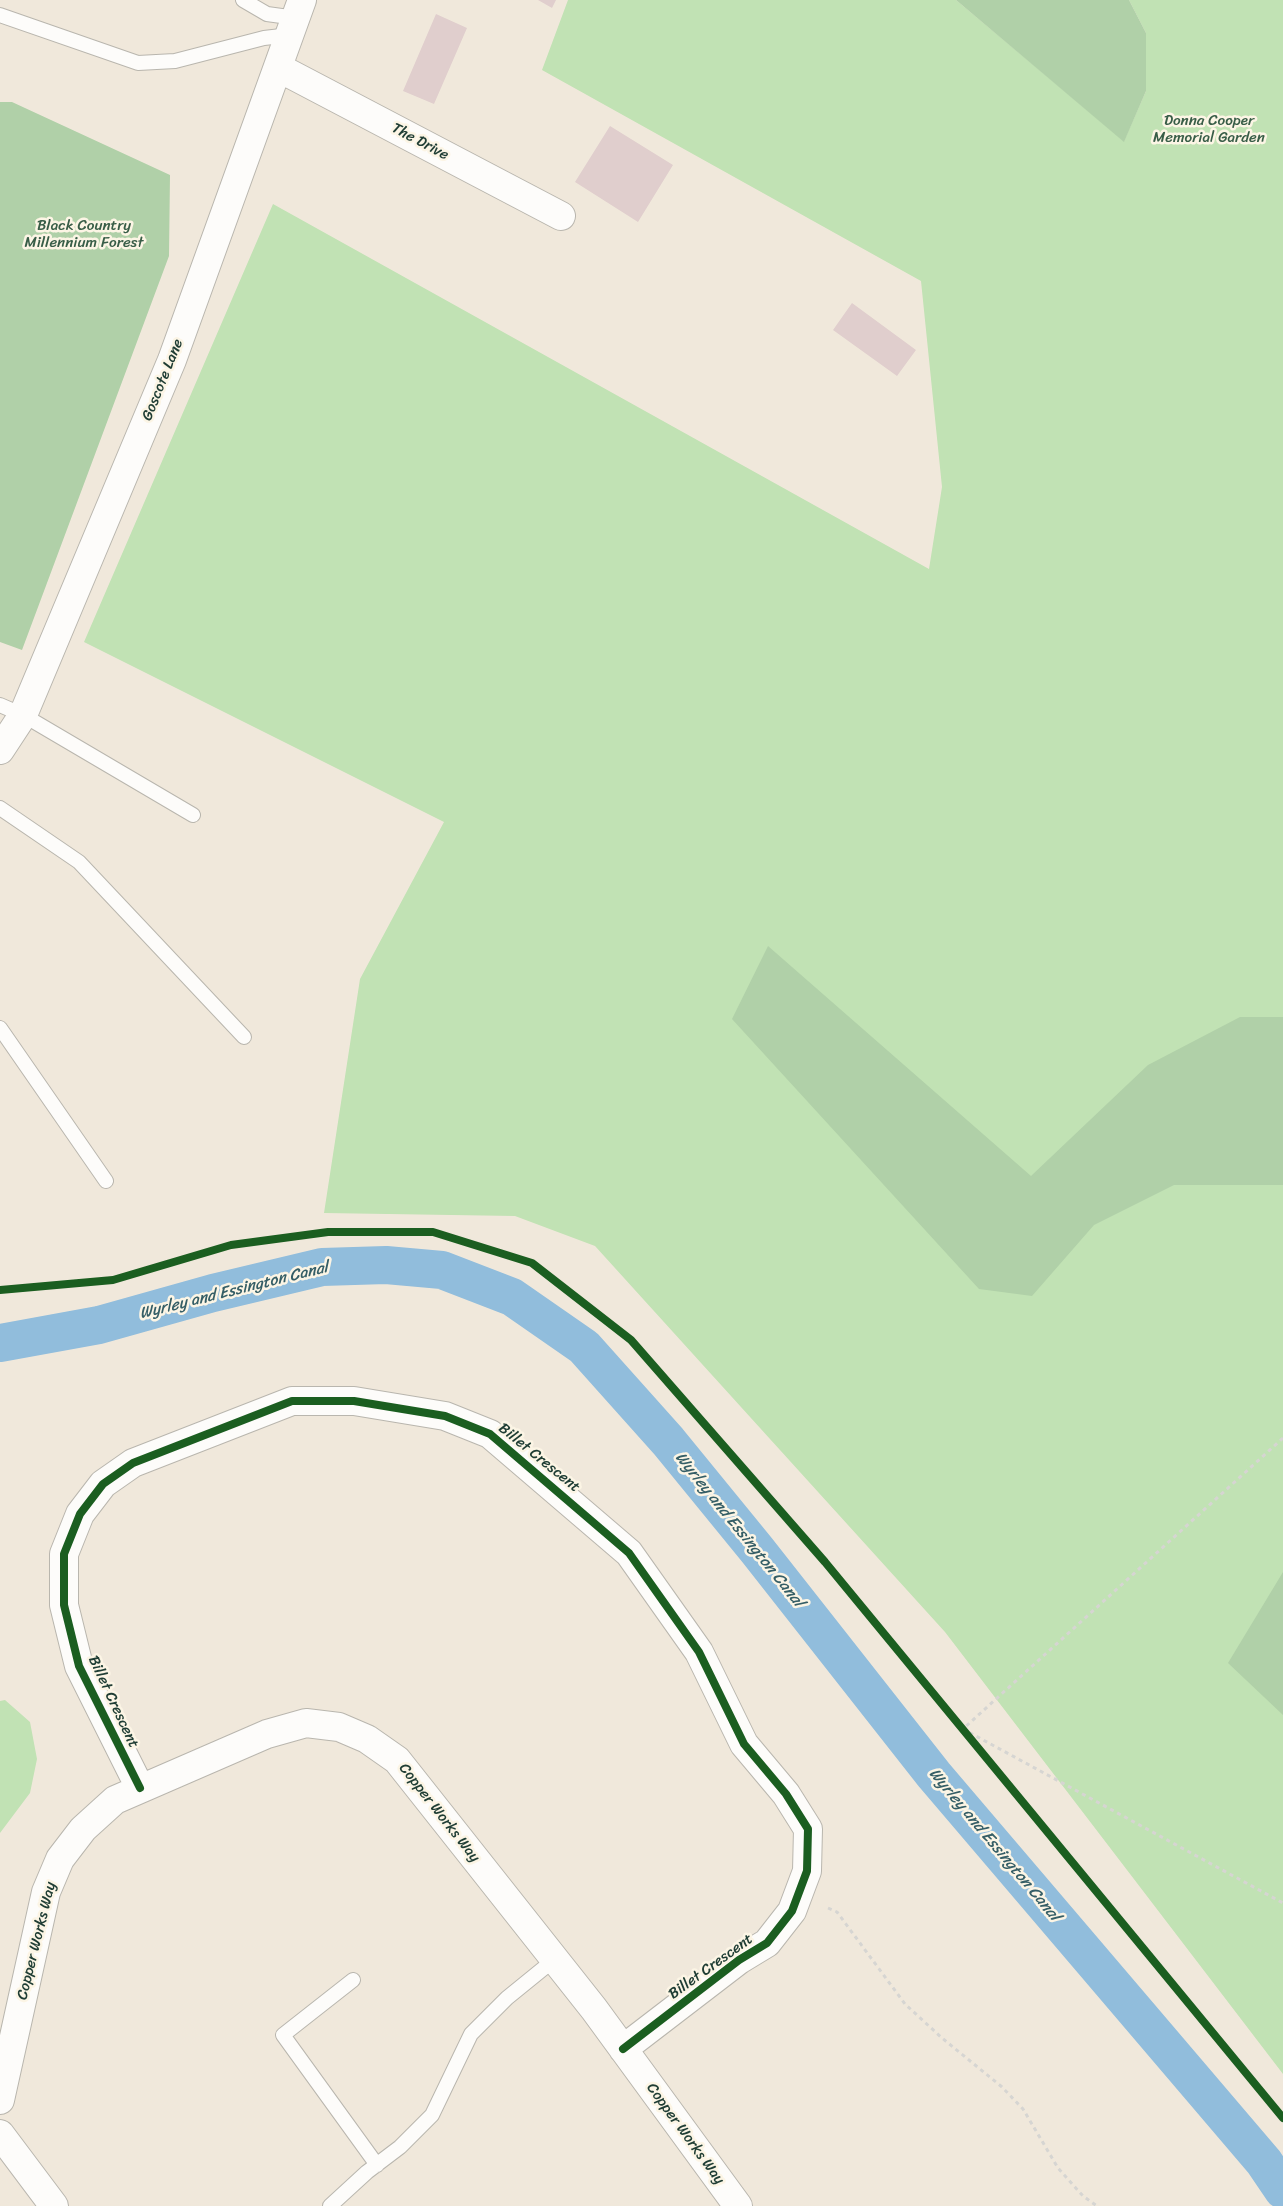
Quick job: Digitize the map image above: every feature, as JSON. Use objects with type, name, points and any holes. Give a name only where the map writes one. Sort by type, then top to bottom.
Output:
[{"type":"street","name":"Goscote Lane","points":[[0,750],[18,726],[11,710],[172,360],[296,18]]},
{"type":"street","name":"The Drive","points":[[279,68],[561,216]]},
{"type":"street","name":"Billet Crescent","points":[[140,1788],[79,1666],[64,1605],[64,1554],[80,1514],[103,1484],[133,1463],[292,1401],[354,1401],[444,1416],[490,1434],[629,1553],[699,1652],[744,1744],[786,1794],[808,1829],[807,1871],[792,1910],[767,1943],[739,1960],[623,2049]]},
{"type":"street","name":"Copper Works Way","points":[[0,2100],[5,2054],[46,1892],[60,1859],[82,1829],[115,1800],[267,1734],[306,1723],[339,1727],[367,1739],[397,1760],[555,1959],[738,2206]]},
{"type":"street","points":[[0,2134],[54,2206]]},
{"type":"lane","points":[[243,0],[267,14],[296,18]]},
{"type":"lane","points":[[0,15],[138,63],[176,61],[264,38],[296,18]]},
{"type":"lane","points":[[11,710],[193,815]]},
{"type":"lane","points":[[0,809],[79,862],[244,1037]]},
{"type":"lane","points":[[0,1028],[106,1181]]},
{"type":"lane","points":[[330,2206],[400,2147],[432,2116],[471,2034],[508,1998],[555,1959]]},
{"type":"lane","points":[[353,1980],[283,2035],[377,2165]]},
{"type":"path","points":[[963,1729],[1283,1438]]},
{"type":"path","points":[[956,1722],[975,1744]]},
{"type":"path","points":[[963,1729],[1283,1903]]},
{"type":"path","points":[[798,1894],[837,1912],[905,2004],[942,2038],[1002,2087],[1023,2109],[1058,2168],[1083,2196],[1098,2206]]},
{"type":"green space","name":"Donna Cooper Memorial Garden","points":[[568,0],[956,0],[1124,141],[1146,91],[1146,33],[1129,0],[1283,0],[1283,2074],[945,1632],[595,1246],[515,1216],[324,1213],[360,979],[444,822],[84,642],[273,204],[929,569],[942,487],[921,281],[542,70]]},
{"type":"green space","points":[[956,0],[1129,0],[1146,33],[1146,91],[1124,142]]},
{"type":"green space","name":"Black Country Millennium Forest","points":[[0,102],[12,102],[170,175],[169,256],[22,650],[0,642]]},
{"type":"green space","points":[[768,946],[1031,1176],[1148,1065],[1240,1017],[1283,1017],[1283,1185],[1174,1185],[1094,1225],[1032,1296],[979,1289],[732,1019]]},
{"type":"green space","points":[[1283,1572],[1283,1715],[1228,1663]]},
{"type":"green space","points":[[5,1700],[30,1722],[37,1759],[30,1793],[0,1833],[0,1701]]},
{"type":"building","points":[[538,0],[556,0],[552,8]]},
{"type":"building","points":[[436,14],[467,28],[434,104],[403,91]]},
{"type":"building","points":[[610,126],[673,165],[638,222],[575,182]]},
{"type":"building","points":[[852,303],[916,350],[897,376],[833,330]]},
{"type":"waterway","name":"Wyrley and Essington Canal","points":[[0,1343],[99,1325],[213,1293],[322,1267],[386,1265],[442,1270],[512,1297],[584,1347],[668,1441],[757,1550],[934,1775],[1264,2162],[1283,2190]]},
{"type":"cycle path","points":[[0,1290],[113,1280],[231,1245],[328,1232],[433,1232],[532,1263],[631,1340],[825,1562],[1283,2118]]},
{"type":"cycle path","points":[[140,1788],[79,1666],[64,1605],[64,1554],[80,1514],[103,1484],[133,1463],[292,1401],[354,1401],[445,1416],[490,1434],[629,1553],[699,1652],[744,1744],[786,1794],[808,1829],[807,1871],[792,1911],[767,1943],[739,1960],[623,2049]]}]
